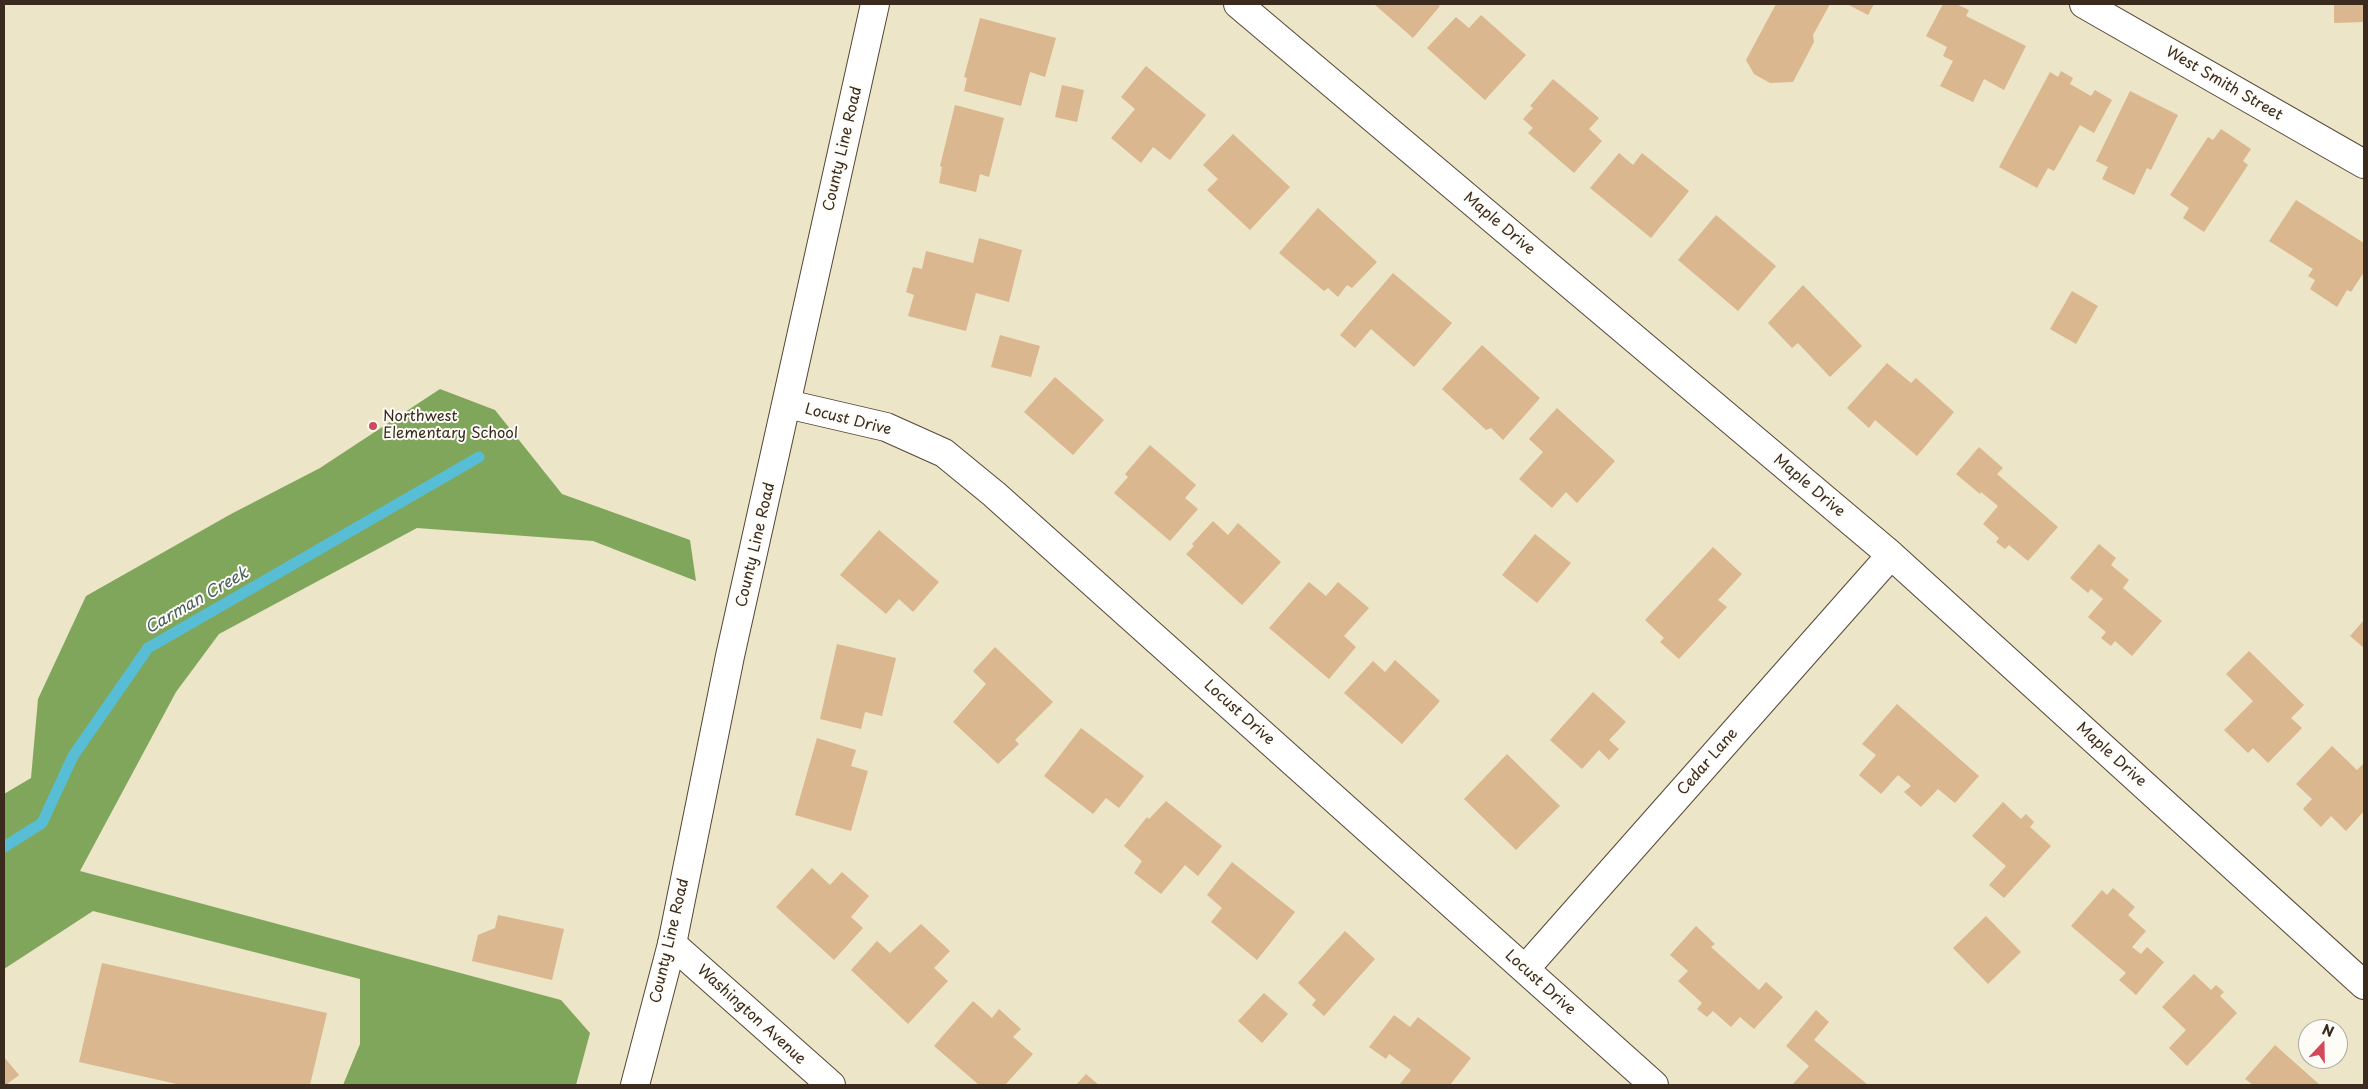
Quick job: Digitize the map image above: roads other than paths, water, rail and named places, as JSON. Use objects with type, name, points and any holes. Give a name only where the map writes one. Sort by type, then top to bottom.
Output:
[{"type":"street","name":"County Line Road","points":[[635,1085],[672,944],[730,656],[875,4]]},
{"type":"street","name":"Maple Drive","points":[[1238,4],[1890,555],[2364,985]]},
{"type":"street","name":"West Smith Street","points":[[2084,4],[2364,164]]},
{"type":"street","name":"Locust Drive","points":[[787,404],[886,427],[944,453],[994,494],[1654,1085]]},
{"type":"street","name":"Cedar Lane","points":[[1525,969],[1890,555]]},
{"type":"street","name":"Washington Avenue","points":[[672,944],[831,1085]]},
{"type":"waterway","name":"Carman Creek","points":[[4,847],[42,823],[73,756],[148,648],[479,457]]},
{"type":"place","name":"Northwest Elementary School","points":[[373,426]]}]
